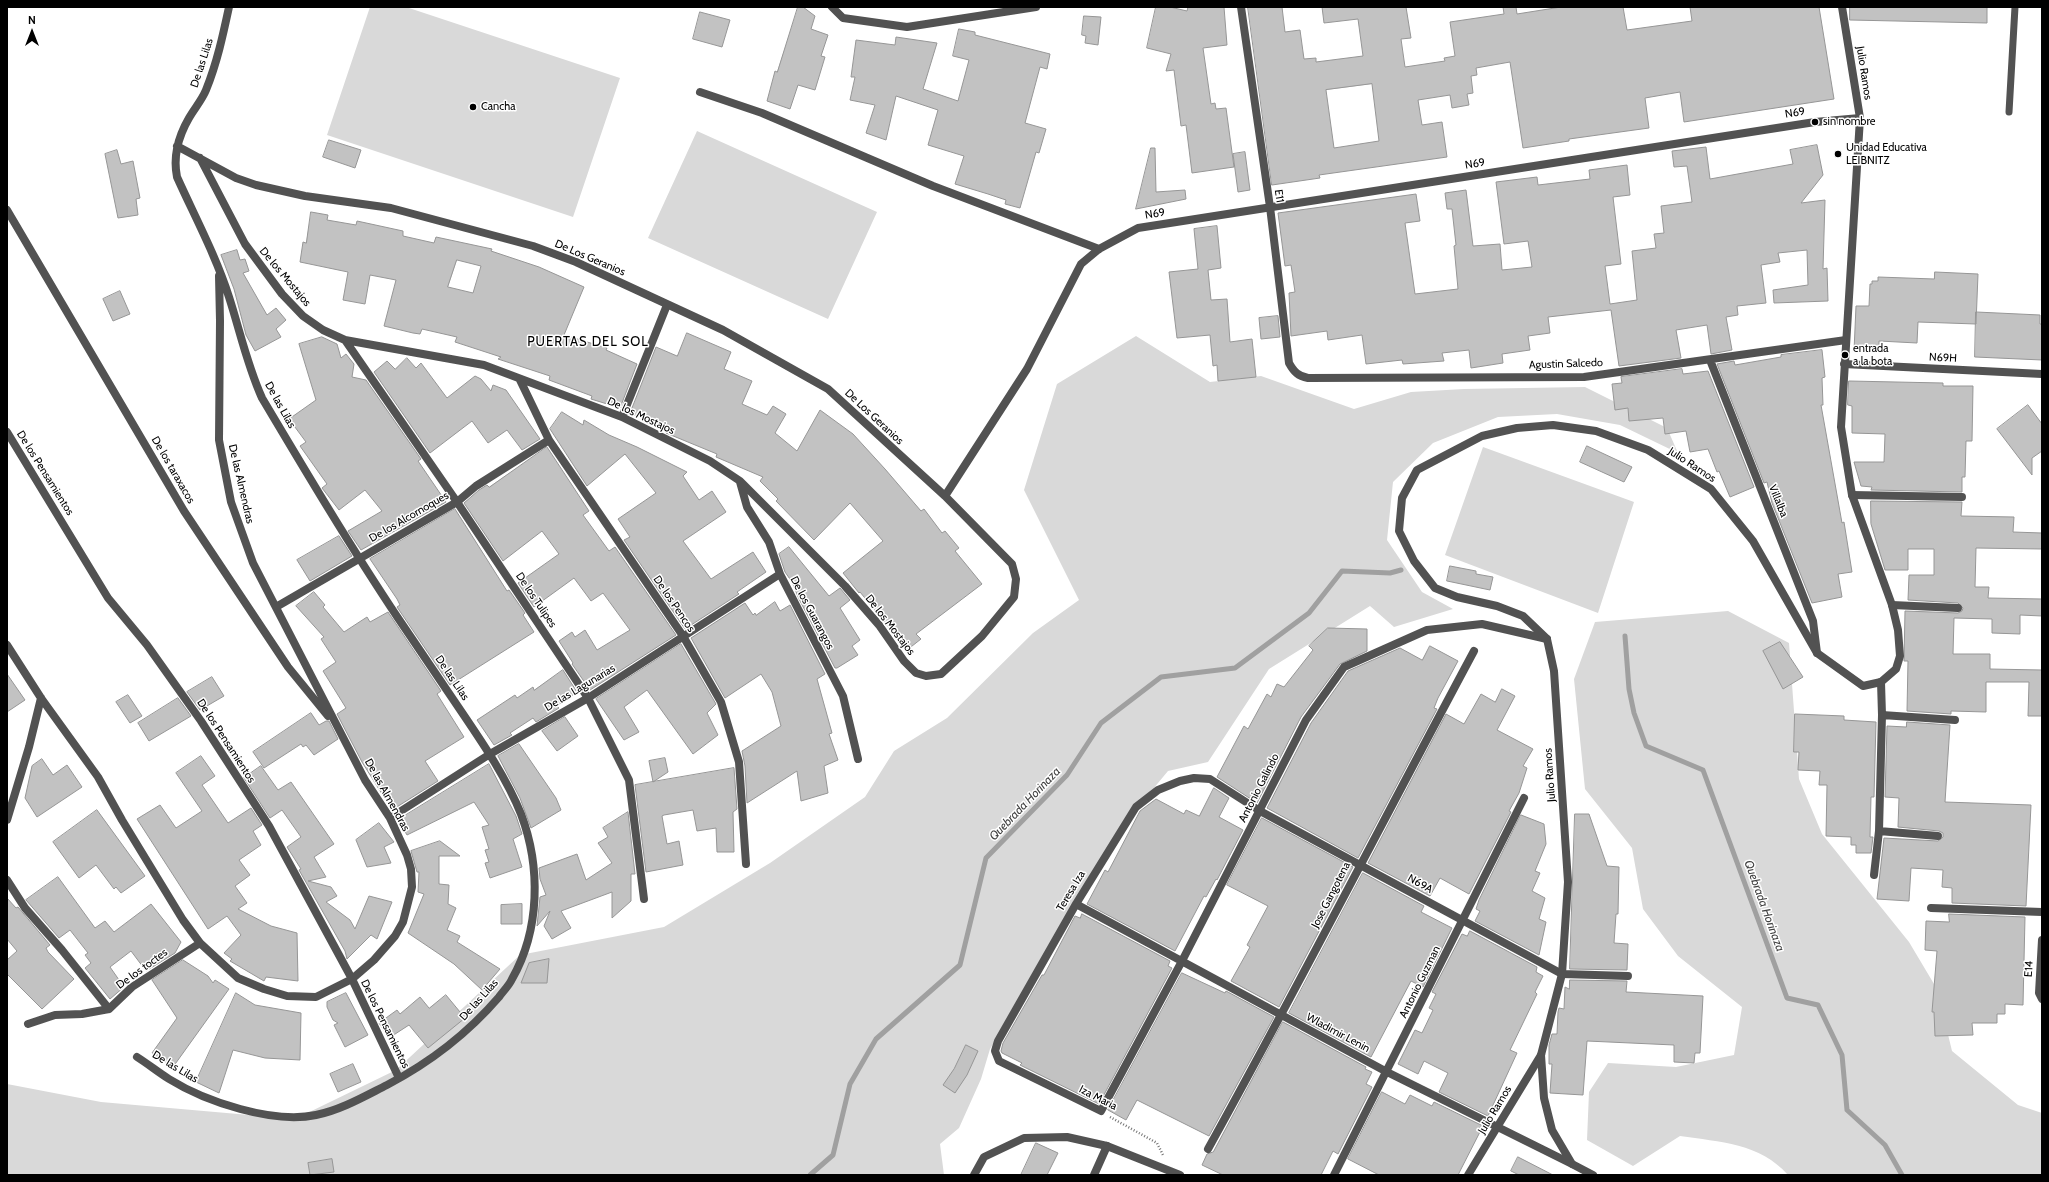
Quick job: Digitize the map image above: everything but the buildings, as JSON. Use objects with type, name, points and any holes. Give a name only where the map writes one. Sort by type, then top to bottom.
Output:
[{"type":"street","name":"De las Lilas","points":[[137,1057],[171,1080],[205,1096],[250,1111],[290,1117],[317,1115],[351,1103],[399,1078],[463,1034],[492,1005],[512,980],[528,941],[536,888],[530,848],[520,814],[490,754],[358,558],[262,398],[250,373],[230,298],[177,177],[175,166],[177,146],[188,119],[206,90],[230,7]]},
{"type":"street","points":[[832,7],[843,18],[908,27],[1036,7]]},
{"type":"street","name":"E11","points":[[1241,7],[1270,207],[1289,363],[1293,371],[1300,376],[1308,378]]},
{"type":"street","name":"Julio Ramos","points":[[1468,1175],[1498,1128],[1541,1055],[1562,974],[1568,882],[1554,671],[1547,639],[1524,616],[1497,606],[1457,597],[1435,588],[1414,561],[1399,531],[1402,498],[1417,470],[1482,436],[1517,428],[1553,425],[1596,431],[1648,450],[1711,489],[1753,541],[1817,653],[1863,686],[1882,682],[1896,669],[1900,656],[1898,630],[1892,605],[1852,495],[1841,427],[1860,118],[1842,7]]},
{"type":"street","points":[[700,92],[762,113],[932,186],[1099,248],[1081,264],[1027,369],[944,496]]},
{"type":"street","name":"N69","points":[[1099,248],[1138,228],[1815,122],[1860,118]]},
{"type":"street","name":"De Los Geranios","points":[[177,146],[236,178],[256,185],[305,196],[391,208],[533,246],[576,262],[723,330],[828,389],[944,496],[1012,564]]},
{"type":"street","name":"De los Mostajos","points":[[200,158],[245,244],[282,294],[303,316],[323,330],[345,340],[484,365],[520,380],[622,417],[710,461],[740,481],[845,586],[879,625],[904,661],[916,672],[926,676],[941,674],[982,636],[1014,597],[1016,579],[1012,564]]},
{"type":"street","name":"De los taraxacos","points":[[7,210],[184,511],[288,667],[339,730]]},
{"type":"street","name":"De las Almendras","points":[[7,645],[41,698],[98,777],[183,920],[200,943],[238,978],[264,989],[287,996],[316,997],[352,979],[374,960],[395,936],[410,900],[412,887],[411,869],[390,818],[365,780],[253,564],[239,529],[224,469],[218,419],[220,321],[218,268]]},
{"type":"street","points":[[622,417],[667,305]]},
{"type":"street","name":"De los Tulipes","points":[[345,340],[457,502],[588,698],[629,780],[644,899]]},
{"type":"street","name":"Agustin Salcedo","points":[[1308,378],[1584,377],[1846,340]]},
{"type":"street","name":"Villalba","points":[[1710,360],[1814,621],[1817,653]]},
{"type":"street","name":"N69H","points":[[1844,364],[2042,374]]},
{"type":"street","name":"De los Pencos","points":[[520,380],[549,440],[683,636],[721,702],[739,762],[746,864]]},
{"type":"street","name":"De los Pensamientos","points":[[7,432],[108,598],[147,645],[202,721],[269,826],[352,979],[399,1078]]},
{"type":"street","name":"De los Alcornoques","points":[[276,607],[358,558],[457,502],[476,486],[549,440]]},
{"type":"street","name":"De los Guarangos","points":[[740,481],[747,507],[769,542],[780,574],[843,696],[858,759]]},
{"type":"street","points":[[1852,495],[1962,497]]},
{"type":"street","name":"De las Lagunarias","points":[[390,818],[490,754],[588,698],[780,574]]},
{"type":"street","points":[[1892,605],[1958,608]]},
{"type":"street","name":"Antonio Galindo","points":[[1101,1111],[1182,961],[1306,720],[1344,667],[1427,630],[1482,624],[1547,639]]},
{"type":"street","name":"Jose Gangotena","points":[[1208,1149],[1282,1016],[1360,864],[1474,652]]},
{"type":"street","points":[[1874,875],[1879,831],[1882,682]]},
{"type":"street","points":[[7,820],[24,768],[41,698]]},
{"type":"street","points":[[1882,715],[1955,720]]},
{"type":"street","name":"Teresa Iza","points":[[999,1061],[995,1050],[998,1041],[1076,904],[1136,807],[1158,790],[1180,781],[1194,778],[1210,779]]},
{"type":"street","name":"N69A","points":[[1210,779],[1260,811],[1562,974],[1628,976]]},
{"type":"street","name":"Antonio Guzman","points":[[1334,1175],[1388,1072],[1524,798]]},
{"type":"street","points":[[1879,831],[1938,836]]},
{"type":"street","points":[[7,880],[25,908],[62,950],[109,1009],[82,1014],[55,1015],[28,1024]]},
{"type":"street","name":"Wladimir Lenin","points":[[1076,904],[1388,1072],[1592,1175]]},
{"type":"street","points":[[1931,908],[2042,912]]},
{"type":"street","name":"E14","points":[[2042,940],[2039,993],[2042,999]]},
{"type":"street","name":"De los toctes","points":[[109,1009],[132,987],[200,943]]},
{"type":"street","name":"Julio Ramos","points":[[1541,1055],[1544,1098],[1552,1130],[1572,1164]]},
{"type":"street","name":"Iza Maria","points":[[999,1061],[1101,1111]]},
{"type":"street","points":[[974,1175],[984,1156],[1024,1138],[1067,1137],[1107,1146],[1180,1175]]},
{"type":"street","points":[[1094,1175],[1107,1146]]},
{"type":"lane","points":[[2008,112],[2015,7]]},
{"type":"path","name":"Iza Maria","points":[[1101,1111],[1157,1143],[1170,1171]]},
{"type":"shaded area","name":"Cancha","points":[[370,7],[406,7],[620,78],[573,217],[327,135]]},
{"type":"shaded area","points":[[697,131],[877,212],[828,319],[648,238]]},
{"type":"shaded area","points":[[1136,336],[1210,382],[1261,376],[1354,409],[1411,392],[1464,389],[1585,387],[1667,428],[1678,453],[1620,425],[1557,414],[1498,417],[1433,443],[1393,482],[1387,540],[1422,592],[1453,609],[1394,627],[1370,606],[1269,669],[1208,762],[1168,771],[1133,813],[990,1049],[981,1079],[959,1128],[940,1144],[944,1175],[7,1175],[7,1084],[101,1102],[295,1119],[396,1070],[520,955],[664,927],[770,863],[865,797],[894,751],[947,718],[1033,633],[1079,600],[1024,490],[1057,384]]},
{"type":"shaded area","points":[[1483,447],[1634,502],[1598,613],[1445,555]]},
{"type":"shaded area","points":[[1728,611],[1789,643],[1799,779],[1822,834],[1909,942],[1937,989],[1952,1051],[2018,1105],[2042,1113],[2042,1175],[1788,1175],[1777,1164],[1752,1150],[1724,1143],[1680,1136],[1633,1166],[1587,1140],[1589,1092],[1608,1063],[1676,1067],[1734,1055],[1742,1007],[1678,956],[1643,909],[1632,848],[1585,789],[1574,679],[1595,622]]},
{"type":"waterway","name":"Quebrada Horinaza","points":[[810,1175],[833,1155],[850,1084],[876,1039],[960,965],[986,858],[1067,775],[1101,723],[1161,677],[1235,668],[1309,613],[1342,571],[1390,573],[1401,570]]},
{"type":"waterway","name":"Quebrada Horinaza","points":[[1625,636],[1629,689],[1634,713],[1646,746],[1703,770],[1787,998],[1818,1005],[1842,1055],[1847,1110],[1885,1145],[1902,1175]]},
{"type":"place","name":"Cancha","points":[[473,107]]},
{"type":"place","name":"sin nombre","points":[[1815,122]]},
{"type":"place","name":"Unidad Educativa LEIBNITZ","points":[[1838,154]]},
{"type":"place","name":"entrada a la bota","points":[[1845,355]]},
{"type":"district","name":"PUERTAS DEL SOL","points":[[588,342]]}]
